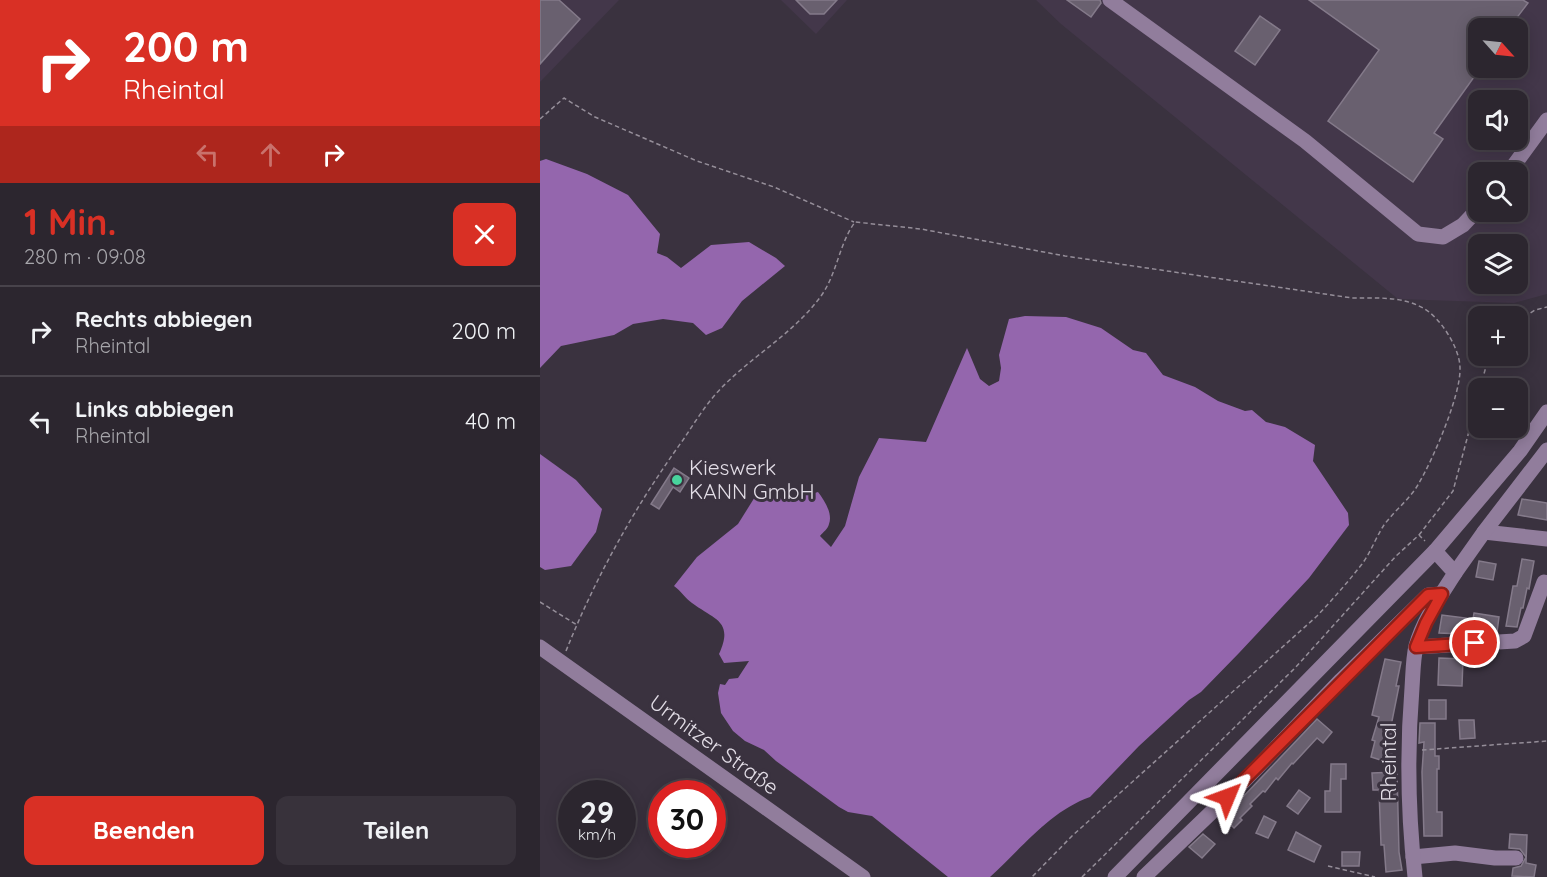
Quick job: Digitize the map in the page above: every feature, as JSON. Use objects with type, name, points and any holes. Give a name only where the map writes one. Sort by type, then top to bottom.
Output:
[{"type":"street","points":[[1110,0],[1305,141],[1418,234],[1443,237],[1468,220]]},
{"type":"street","points":[[1516,162],[1547,120]]},
{"type":"street","points":[[1115,877],[1435,551],[1520,451],[1547,412]]},
{"type":"street","name":"Rheintal","points":[[1415,877],[1410,832],[1410,751],[1411,702],[1416,647],[1426,623],[1455,573],[1547,450]]},
{"type":"street","points":[[1484,532],[1547,539]]},
{"type":"street","points":[[1435,551],[1455,573]]},
{"type":"street","points":[[1416,647],[1515,641],[1524,636],[1544,582]]},
{"type":"street","points":[[1143,877],[1244,781],[1341,680],[1428,595],[1442,594]]},
{"type":"street","name":"Urmitzer Straße","points":[[540,647],[863,877]]},
{"type":"street","points":[[1413,857],[1455,853],[1516,858]]},
{"type":"path","points":[[540,119],[564,98],[595,117],[697,161],[774,188],[855,222],[921,229],[1065,256],[1340,296],[1391,298],[1424,308],[1436,318],[1449,336],[1460,368],[1446,423],[1418,486],[1383,527],[1362,564],[1346,581],[1338,594],[1259,670],[1072,836],[1032,877]]},
{"type":"path","points":[[565,664],[566,651],[577,625],[621,536],[661,471],[715,395],[802,319],[822,295],[849,230],[855,222]]},
{"type":"path","points":[[1528,315],[1547,307]]},
{"type":"path","points":[[1083,877],[1295,668],[1396,556],[1419,535],[1453,491],[1468,435]]},
{"type":"path","points":[[1419,535],[1435,551]]},
{"type":"path","points":[[540,602],[577,625]]},
{"type":"path","points":[[1410,751],[1547,741]]},
{"type":"path","points":[[1328,866],[1375,877]]},
{"type":"shaded area","points":[[540,0],[619,0],[540,82]]},
{"type":"shaded area","points":[[781,0],[847,0],[816,34]]},
{"type":"shaded area","points":[[1036,0],[1547,0],[1547,294],[1514,303],[1398,299],[1061,24]]},
{"type":"shaded area","points":[[546,159],[587,174],[628,195],[660,234],[657,253],[667,257],[681,268],[711,245],[749,242],[785,266],[742,301],[722,328],[706,335],[693,323],[663,319],[633,324],[614,335],[561,346],[540,368],[540,161]]},
{"type":"shaded area","points":[[1025,316],[1066,317],[1101,328],[1133,350],[1146,353],[1163,375],[1195,387],[1218,401],[1245,411],[1252,410],[1266,422],[1285,427],[1315,445],[1313,461],[1348,513],[1349,525],[1309,578],[1239,653],[1201,692],[1189,700],[1139,746],[1090,797],[1075,803],[1049,821],[990,877],[948,877],[872,816],[848,812],[839,807],[764,750],[745,741],[733,731],[721,713],[718,693],[720,684],[725,685],[729,679],[738,678],[749,661],[724,663],[719,654],[724,634],[720,622],[690,601],[674,586],[697,557],[738,524],[758,492],[770,493],[782,499],[818,492],[830,515],[827,529],[820,536],[831,547],[845,526],[859,477],[879,438],[926,442],[967,348],[980,379],[989,386],[999,381],[1001,368],[999,355],[1009,319]]},
{"type":"shaded area","points":[[540,454],[576,480],[602,509],[596,532],[571,566],[545,570],[540,567]]},
{"type":"building","points":[[540,0],[559,0],[580,19],[540,64]]},
{"type":"building","points":[[796,0],[837,0],[824,14],[810,14]]},
{"type":"building","points":[[1067,0],[1100,0],[1101,3],[1091,17]]},
{"type":"building","points":[[1309,0],[1523,0],[1528,3],[1517,18],[1468,18],[1468,78],[1473,78],[1434,133],[1443,139],[1413,182],[1328,121],[1379,50]]},
{"type":"building","points":[[1260,16],[1280,30],[1255,65],[1235,51]]},
{"type":"building","points":[[674,468],[689,478],[680,492],[673,487],[659,509],[651,504]]},
{"type":"building","points":[[1522,499],[1547,503],[1547,520],[1518,515]]},
{"type":"building","points":[[1522,559],[1534,561],[1529,589],[1527,588],[1517,627],[1506,626],[1513,586],[1517,586]]},
{"type":"building","points":[[1479,561],[1496,564],[1493,580],[1476,577]]},
{"type":"building","points":[[1474,613],[1499,617],[1497,632],[1483,633],[1464,630],[1463,634],[1439,633],[1442,615],[1473,619]]},
{"type":"building","points":[[1439,658],[1463,659],[1462,686],[1438,685]]},
{"type":"building","points":[[1385,659],[1401,662],[1391,726],[1397,727],[1390,763],[1371,757],[1375,741],[1372,740],[1379,717],[1372,715]]},
{"type":"building","points":[[1429,700],[1446,700],[1446,719],[1429,719]]},
{"type":"building","points":[[1317,719],[1332,732],[1323,743],[1317,738],[1278,780],[1276,778],[1265,792],[1263,791],[1250,804],[1252,806],[1234,828],[1222,816]]},
{"type":"building","points":[[1459,720],[1474,720],[1475,738],[1460,739]]},
{"type":"building","points":[[1420,723],[1435,723],[1435,756],[1439,756],[1437,812],[1442,812],[1442,836],[1424,836],[1422,772],[1424,742],[1419,743]]},
{"type":"building","points":[[1331,764],[1346,764],[1346,779],[1341,779],[1341,812],[1325,812],[1325,791],[1330,791]]},
{"type":"building","points":[[1397,772],[1399,852],[1402,870],[1386,872],[1384,845],[1381,845],[1379,790],[1373,790],[1372,773]]},
{"type":"building","points":[[1299,790],[1310,798],[1298,814],[1287,806]]},
{"type":"building","points":[[1264,816],[1276,822],[1268,838],[1256,833]]},
{"type":"building","points":[[1296,832],[1321,846],[1314,862],[1288,850]]},
{"type":"building","points":[[1203,834],[1215,844],[1202,858],[1189,847]]},
{"type":"building","points":[[1510,834],[1527,835],[1526,863],[1536,865],[1534,877],[1512,876],[1513,868],[1521,866],[1526,857],[1520,849],[1509,848]]},
{"type":"building","points":[[1342,852],[1360,852],[1359,866],[1342,866]]},
{"type":"place","name":"Kieswerk KANN GmbH","points":[[677,480]]},
{"type":"route","points":[[1227,797],[1428,595],[1442,594],[1416,647],[1475,643]]}]
